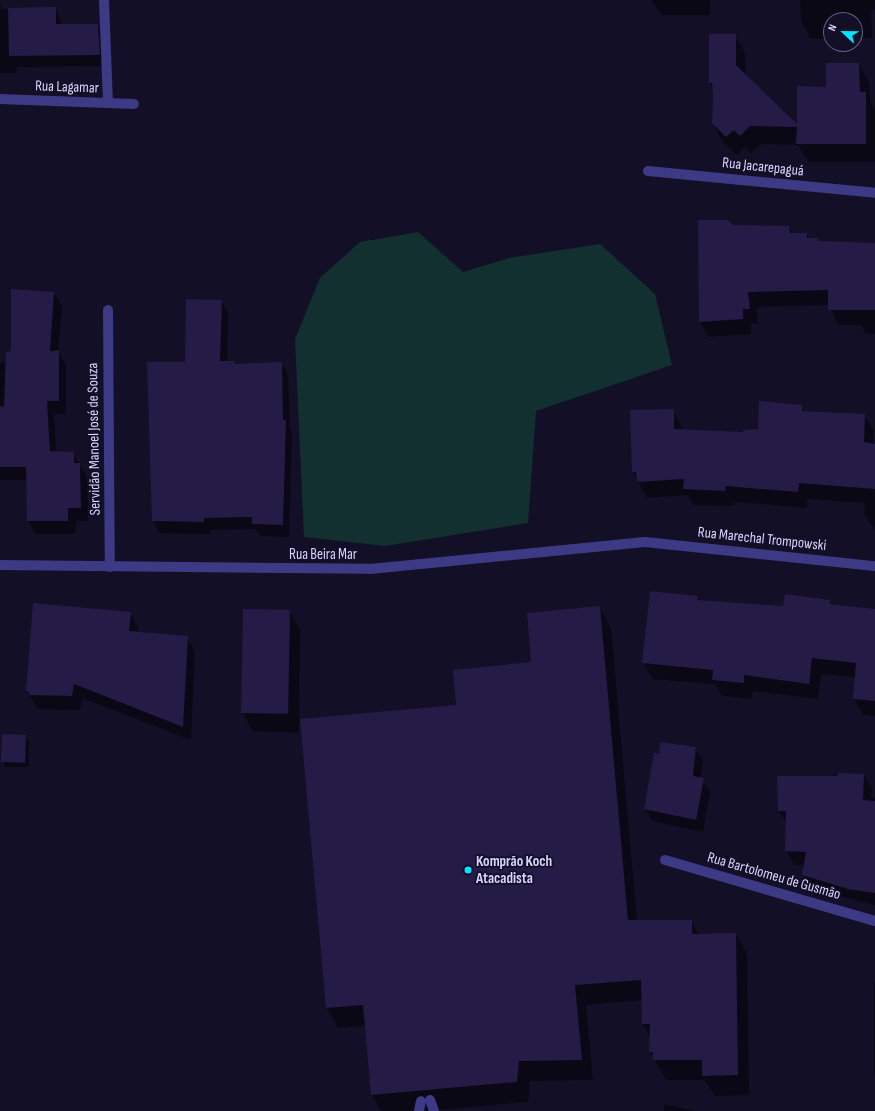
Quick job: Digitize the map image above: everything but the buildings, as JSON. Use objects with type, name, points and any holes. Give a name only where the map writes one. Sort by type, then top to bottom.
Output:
[{"type":"street","points":[[104,0],[108,103]]},
{"type":"street","name":"Rua Lagamar","points":[[0,99],[134,104]]},
{"type":"street","name":"Rua Jacarepaguá","points":[[648,171],[875,193]]},
{"type":"street","name":"Servidão Manoel José de Souza","points":[[108,310],[110,567]]},
{"type":"street","name":"Rua Beira Mar","points":[[0,565],[370,569],[646,542]]},
{"type":"street","name":"Rua Marechal Trompowski","points":[[646,542],[875,566]]},
{"type":"street","name":"Rua Bartolomeu de Gusmão","points":[[665,860],[875,921]]},
{"type":"street","points":[[423,1104],[434,1111]]},
{"type":"green space","points":[[418,232],[463,272],[509,258],[600,244],[655,294],[672,365],[536,411],[528,523],[385,546],[304,537],[295,339],[320,278],[360,242]]},
{"type":"place","name":"Komprão Koch Atacadista","points":[[468,870]]}]
